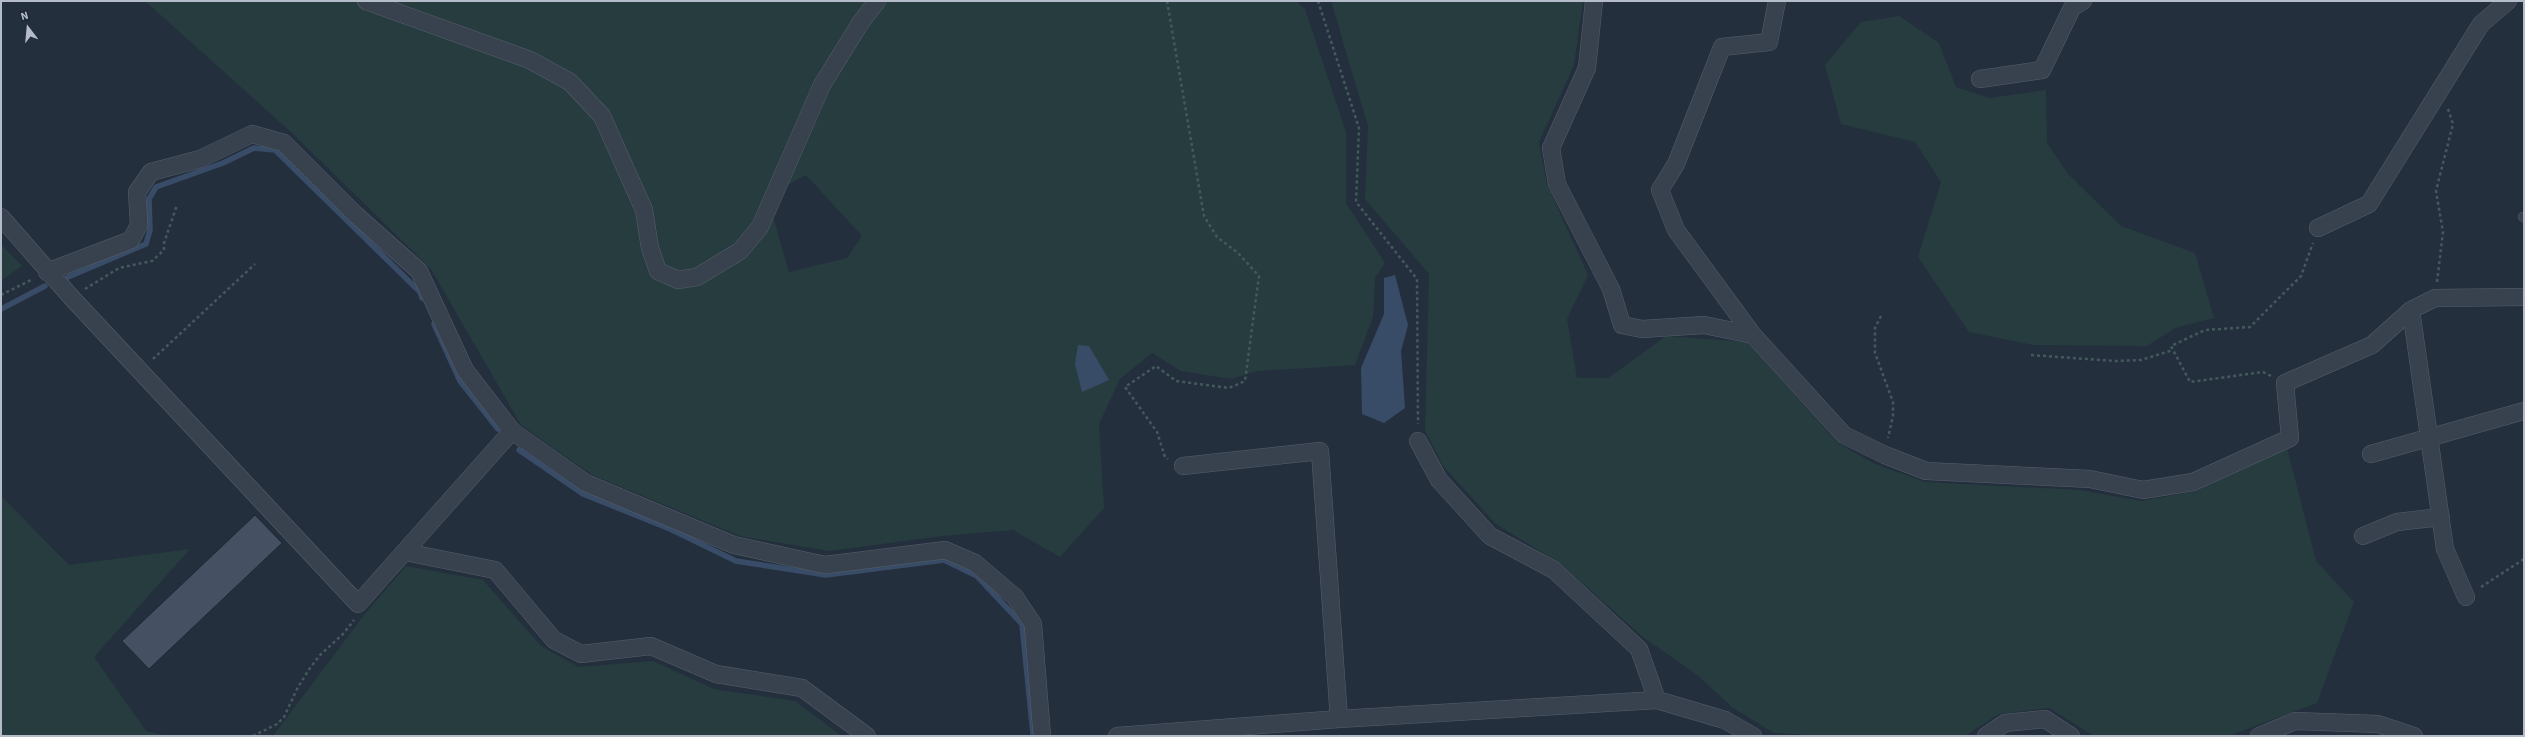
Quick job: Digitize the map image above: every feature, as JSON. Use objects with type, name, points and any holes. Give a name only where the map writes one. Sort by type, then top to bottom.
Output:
[{"type":"street","points":[[366,1],[530,60],[570,82],[602,116],[644,210],[650,248],[658,271],[678,280],[697,277],[740,251],[760,227],[822,85],[861,22],[877,1]]},
{"type":"street","points":[[1594,1],[1587,68],[1551,148],[1557,184],[1611,289],[1622,325],[1642,329],[1704,325],[1753,335]]},
{"type":"street","points":[[1777,1],[1769,42],[1722,47],[1676,164],[1660,190],[1676,230],[1753,335],[1844,435],[1882,454],[1926,471],[2090,479],[2144,490],[2193,482],[2290,438],[2285,383],[2372,345],[2411,310],[2435,298],[2524,297]]},
{"type":"street","points":[[1980,79],[2042,70],[2072,8],[2083,1]]},
{"type":"street","points":[[2318,228],[2369,204],[2481,24],[2508,1]]},
{"type":"street","points":[[47,272],[131,240],[139,225],[137,192],[151,172],[200,159],[252,134],[284,143],[356,215],[420,271],[465,370],[512,431],[586,483],[734,545],[825,566],[945,550],[975,563],[1015,597],[1032,624],[1042,736]]},
{"type":"street","points":[[1,217],[47,272],[139,372],[358,604],[406,552],[512,431]]},
{"type":"street","points":[[2411,310],[2446,549],[2466,597]]},
{"type":"street","points":[[2371,454],[2524,411]]},
{"type":"street","points":[[1418,441],[1439,480],[1490,536],[1554,570],[1639,649],[1658,700]]},
{"type":"street","points":[[1183,466],[1320,451],[1339,719]]},
{"type":"street","points":[[2363,536],[2397,522],[2441,517]]},
{"type":"street","points":[[406,552],[495,570],[554,640],[581,654],[651,646],[716,674],[802,688],[867,736]]},
{"type":"street","points":[[1117,736],[1339,719],[1658,700],[1725,720],[1753,736]]},
{"type":"street","points":[[1986,736],[2005,723],[2045,719],[2071,736]]},
{"type":"street","points":[[2259,736],[2295,722],[2378,724],[2414,736]]},
{"type":"path","points":[[1166,1],[1204,216],[1216,237],[1238,254],[1259,276],[1245,381],[1229,388],[1176,381],[1156,366],[1125,387],[1157,432],[1165,457],[1183,466]]},
{"type":"path","points":[[1318,1],[1359,128],[1356,202],[1417,279],[1418,441]]},
{"type":"path","points":[[2435,298],[2443,232],[2436,191],[2453,124],[2441,90]]},
{"type":"path","points":[[2285,383],[2263,372],[2190,382],[2171,346],[2205,330],[2250,327],[2301,276],[2318,228]]},
{"type":"path","points":[[139,372],[255,264]]},
{"type":"path","points":[[1,295],[47,272]]},
{"type":"path","points":[[1881,316],[1875,328],[1875,353],[1893,402],[1891,430],[1882,454]]},
{"type":"path","points":[[2031,356],[2115,361],[2141,360],[2173,350]]},
{"type":"path","points":[[2466,597],[2524,559]]},
{"type":"path","points":[[253,736],[277,724],[284,716],[298,687],[310,668],[320,655],[352,624],[358,613],[358,604]]},
{"type":"green space","points":[[145,1],[1296,1],[1305,9],[1346,132],[1346,203],[1385,263],[1375,278],[1373,317],[1355,365],[1257,371],[1231,379],[1181,371],[1152,353],[1120,379],[1099,424],[1104,508],[1060,557],[1013,530],[942,536],[829,551],[740,536],[592,475],[521,425],[431,269],[292,133]],"holes":[[[806,175],[862,236],[847,258],[789,272],[767,196]]]},
{"type":"green space","points":[[1331,1],[1583,1],[1574,65],[1539,142],[1547,184],[1588,275],[1567,319],[1577,378],[1608,378],[1666,336],[1747,342],[1838,443],[1875,464],[1925,482],[2080,490],[2141,501],[2196,491],[2287,448],[2316,561],[2354,602],[2317,703],[2228,736],[2094,736],[2049,708],[1999,714],[1965,736],[1829,736],[1774,733],[1732,707],[1696,674],[1644,638],[1561,564],[1496,524],[1443,466],[1425,431],[1429,274],[1365,199],[1368,126]]},
{"type":"green space","points":[[1899,16],[1939,43],[1956,87],[1989,98],[2046,90],[2047,143],[2068,174],[2121,226],[2195,253],[2214,318],[2175,328],[2147,346],[2033,345],[1969,332],[1918,257],[1941,182],[1915,142],[1841,124],[1825,65],[1861,22]]},
{"type":"green space","points":[[1,244],[22,266],[1,281]]},
{"type":"green space","points":[[1,496],[69,565],[190,549],[94,657],[146,731],[169,736],[1,736]]},
{"type":"green space","points":[[406,566],[483,580],[541,646],[579,667],[653,661],[714,689],[795,701],[842,736],[273,736],[364,615]]},
{"type":"water","points":[[1395,275],[1408,325],[1401,351],[1405,408],[1384,423],[1362,414],[1361,368],[1384,314],[1384,278]]},
{"type":"water","points":[[1078,345],[1089,346],[1109,380],[1082,392],[1075,364]]},
{"type":"building","points":[[255,515],[282,543],[149,669],[122,641]]},
{"type":"waterway","points":[[68,277],[146,244],[150,230],[149,199],[156,187],[223,163],[254,148],[275,150],[420,292],[422,298]]},
{"type":"waterway","points":[[1,309],[45,286]]},
{"type":"waterway","points":[[434,324],[460,381],[498,429]]},
{"type":"waterway","points":[[519,450],[583,494],[670,529],[736,561],[826,575],[944,560],[977,576],[1022,624],[1033,734]]}]
